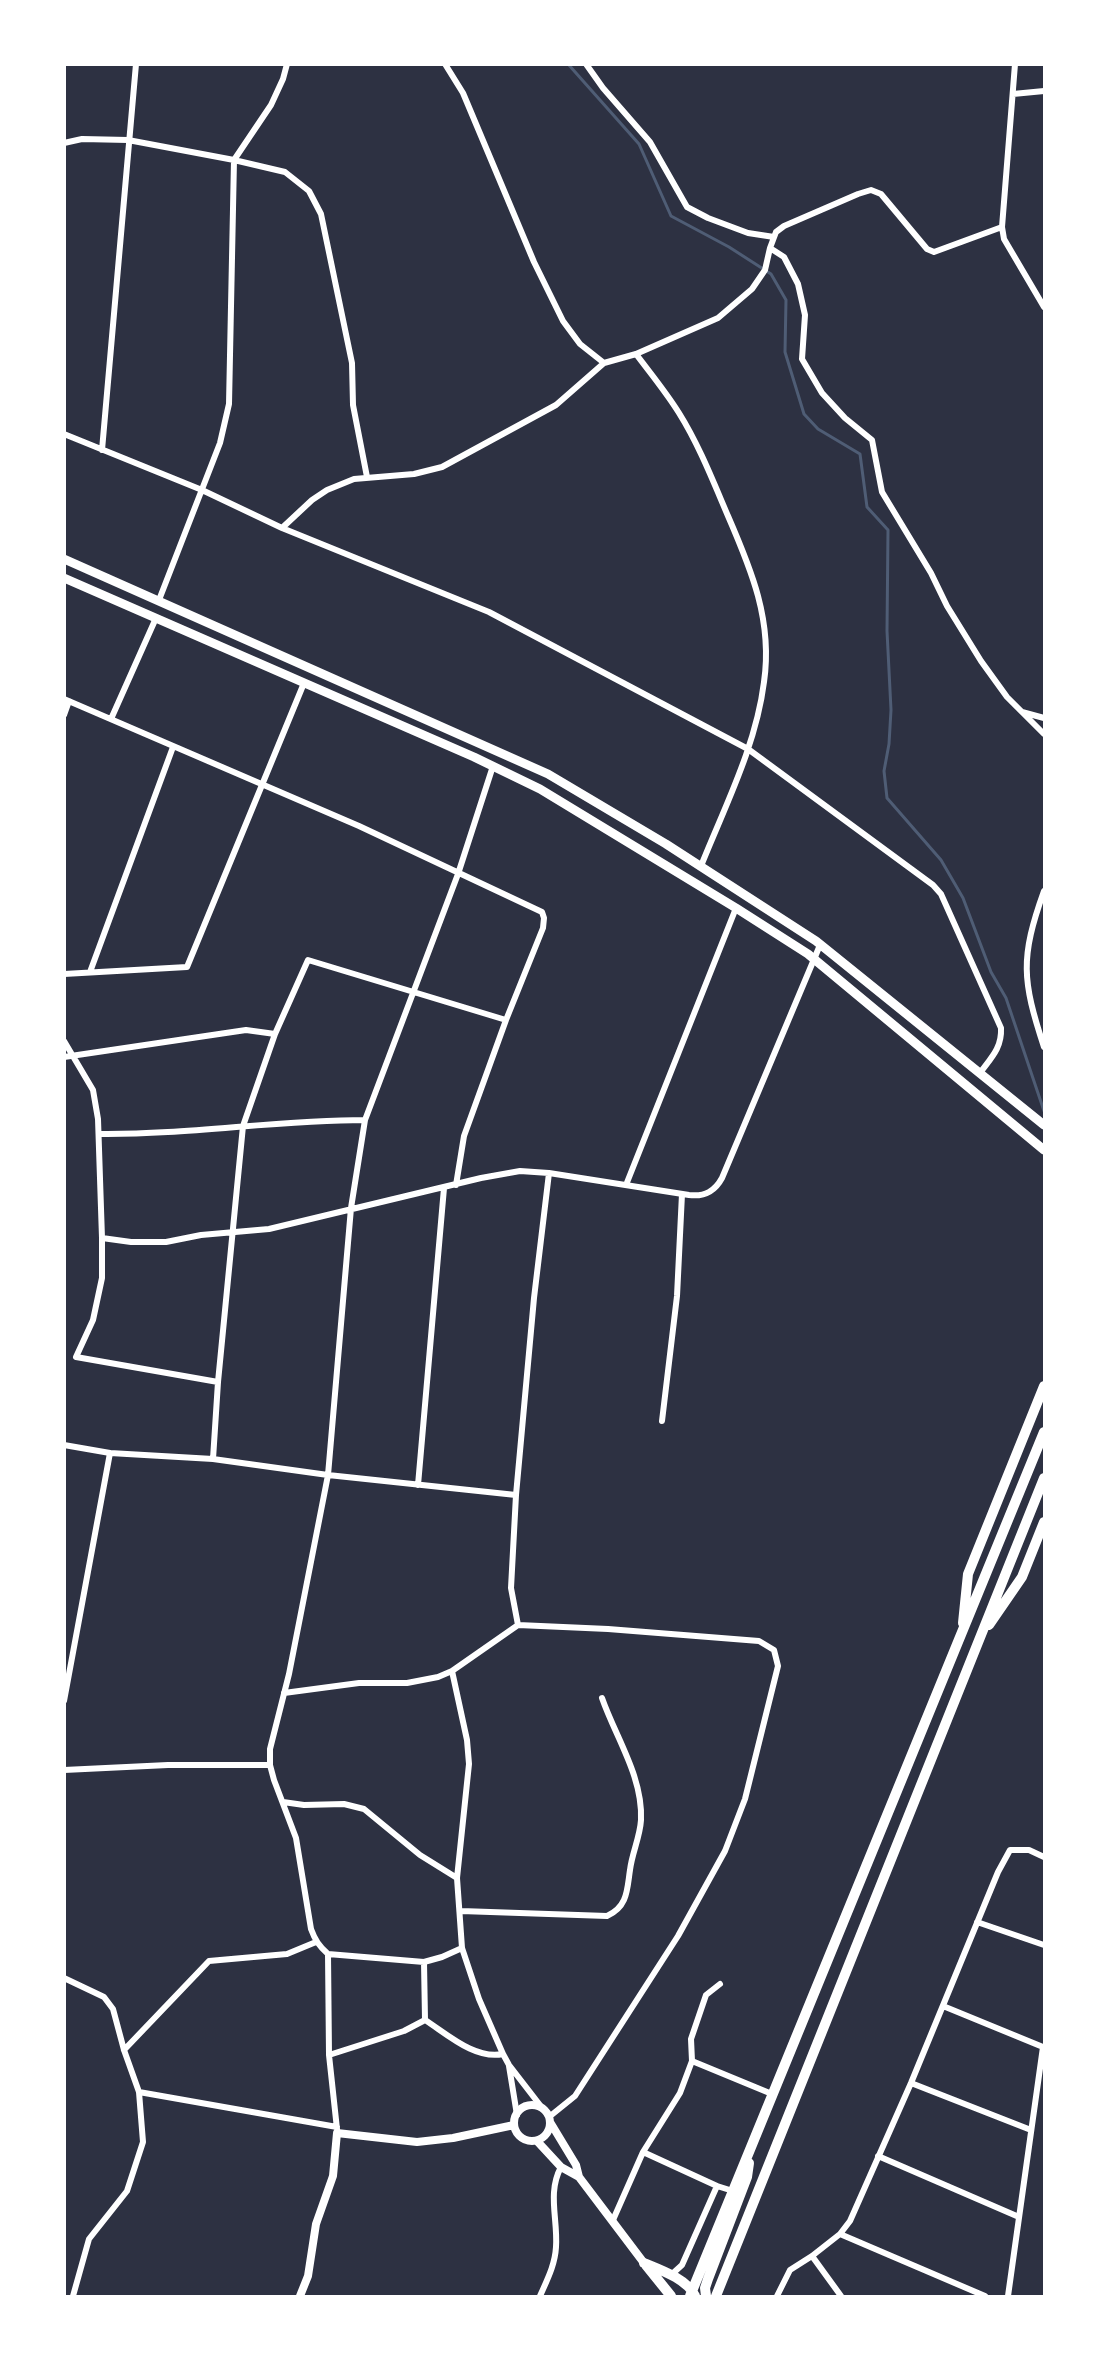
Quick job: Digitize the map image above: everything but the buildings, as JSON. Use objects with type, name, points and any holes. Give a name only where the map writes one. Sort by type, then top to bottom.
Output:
[{"type":"highway","points":[[962,1634],[968,1574],[1044,1386]]},
{"type":"highway","points":[[692,2294],[1044,1432]]},
{"type":"highway","points":[[716,2296],[1044,1478]]},
{"type":"highway","points":[[978,1640],[1022,1576],[1044,1522]]},
{"type":"highway","points":[[644,2263],[671,2275],[692,2294],[707,2296],[708,2279],[747,2177],[751,2148]]},
{"type":"highway","points":[[644,2263],[649,2276],[664,2296]]},
{"type":"highway","points":[[644,2263],[671,2296]]},
{"type":"highway","points":[[725,2274],[727,2296]]},
{"type":"main road","points":[[64,559],[548,774],[701,866],[820,945],[1044,1125]]},
{"type":"main road","points":[[64,578],[493,766],[540,789],[736,908],[814,959],[1044,1150]]},
{"type":"street","points":[[102,450],[136,64]]},
{"type":"street","points":[[159,600],[220,443],[230,387],[234,160],[271,105],[283,79],[286,64]]},
{"type":"street","points":[[445,64],[463,93],[534,262],[563,321],[580,344],[604,363]]},
{"type":"street","points":[[586,64],[603,88],[650,142],[687,207],[708,218],[748,233],[774,237]]},
{"type":"street","points":[[1015,64],[1002,227],[1005,239],[1044,307]]},
{"type":"street","points":[[1013,94],[1044,91]]},
{"type":"street","points":[[64,143],[82,139],[128,140],[285,172],[301,183],[321,214],[352,363],[353,405],[367,477]]},
{"type":"street","points":[[282,528],[312,500],[341,483],[367,477],[430,471],[457,460],[556,405],[604,363],[636,354],[718,318],[752,289],[765,270],[776,232],[784,226],[858,194],[871,190],[881,194],[927,249],[934,252],[1002,227]]},
{"type":"street","points":[[770,248],[784,257],[798,284],[805,315],[802,359],[822,393],[845,418],[872,440],[882,492],[931,573],[947,606],[981,661],[1007,697],[1044,734]]},
{"type":"street","points":[[636,354],[680,414],[701,455],[752,572],[761,604],[766,654],[765,680],[760,708],[748,749],[701,866]]},
{"type":"street","points":[[64,434],[202,490],[282,528],[489,612],[748,749],[933,885],[941,894],[1001,1028],[998,1050],[980,1073]]},
{"type":"street","points":[[111,719],[156,618]]},
{"type":"street","points":[[64,974],[187,968],[304,683]]},
{"type":"street","points":[[64,715],[67,700],[359,826],[542,912],[543,928],[506,1020],[464,1136],[456,1185]]},
{"type":"street","points":[[1022,712],[1044,718]]},
{"type":"street","points":[[90,972],[173,747]]},
{"type":"street","points":[[462,1948],[424,1962],[328,1954],[316,1942],[311,1929],[296,1838],[270,1765],[270,1749],[284,1693],[328,1475],[351,1208],[365,1120],[458,874],[493,766]]},
{"type":"street","points":[[1044,891],[1029,938],[1026,973],[1031,1006],[1044,1047]]},
{"type":"street","points":[[626,1185],[736,908]]},
{"type":"street","points":[[102,1238],[148,1242],[269,1229],[351,1208],[520,1171],[549,1173],[682,1194],[704,1195],[719,1184],[820,945]]},
{"type":"street","points":[[213,1459],[218,1382],[243,1126],[275,1034],[308,960],[506,1020]]},
{"type":"street","points":[[64,1057],[246,1030],[275,1034]]},
{"type":"street","points":[[64,1041],[75,1056],[93,1090],[99,1134],[102,1278],[97,1307],[76,1357],[218,1382]]},
{"type":"street","points":[[99,1134],[170,1133],[316,1120],[365,1120]]},
{"type":"street","points":[[518,1625],[511,1588],[516,1495],[534,1298],[549,1173]]},
{"type":"street","points":[[418,1485],[444,1188]]},
{"type":"street","points":[[662,1421],[677,1296],[682,1194]]},
{"type":"street","points":[[64,1445],[110,1453],[213,1459],[328,1475],[516,1495]]},
{"type":"street","points":[[64,1701],[110,1453]]},
{"type":"street","points":[[284,1693],[359,1683],[415,1682],[438,1677],[452,1671],[518,1625],[608,1629],[759,1641],[774,1650],[778,1666],[745,1798],[737,1825],[720,1861],[678,1936],[575,2096],[550,2120],[548,2132],[537,2141]]},
{"type":"street","points":[[452,1671],[467,1740],[469,1764],[457,1878],[462,1948],[479,1999],[509,2066],[550,2120],[576,2165],[579,2177]]},
{"type":"street","points":[[460,1911],[607,1916],[624,1902],[638,1836],[640,1808],[632,1770],[602,1698]]},
{"type":"street","points":[[64,1770],[270,1765]]},
{"type":"street","points":[[283,1802],[303,1805],[344,1804],[364,1809],[420,1855],[457,1878]]},
{"type":"street","points":[[777,2296],[790,2270],[840,2234],[850,2221],[911,2083],[998,1872],[1010,1850],[1029,1850],[1044,1857]]},
{"type":"street","points":[[978,1922],[1044,1945]]},
{"type":"street","points":[[124,2050],[209,1961],[287,1954],[316,1942]]},
{"type":"street","points":[[300,2296],[308,2276],[316,2224],[333,2176],[337,2130],[329,2055],[328,1954]]},
{"type":"street","points":[[424,1962],[424,2020]]},
{"type":"street","points":[[64,1977],[109,2002],[113,2009],[139,2092],[143,2142],[127,2191],[89,2239],[74,2296]]},
{"type":"street","points":[[613,2220],[643,2152],[680,2093],[692,2061],[691,2039],[698,2013],[706,1995],[720,1984]]},
{"type":"street","points":[[943,2006],[1044,2047],[1008,2296]]},
{"type":"street","points":[[424,2020],[477,2053],[503,2054]]},
{"type":"street","points":[[329,2055],[404,2031],[424,2020]]},
{"type":"street","points":[[692,2061],[772,2094]]},
{"type":"street","points":[[509,2066],[516,2115],[514,2125],[522,2138],[537,2141],[561,2167],[579,2177],[644,2263]]},
{"type":"street","points":[[911,2083],[1031,2130]]},
{"type":"street","points":[[139,2092],[400,2141],[453,2138],[514,2125]]},
{"type":"street","points":[[516,2115],[528,2106],[543,2109]]},
{"type":"street","points":[[643,2152],[733,2191]]},
{"type":"street","points":[[878,2156],[1019,2217]]},
{"type":"street","points":[[540,2296],[555,2256],[553,2193],[556,2175],[561,2167]]},
{"type":"street","points":[[671,2275],[682,2265],[717,2186]]},
{"type":"street","points":[[840,2234],[985,2296]]},
{"type":"street","points":[[812,2256],[841,2296]]},
{"type":"waterway","points":[[568,64],[639,144],[671,216],[729,247],[771,274],[786,300],[785,352],[804,414],[818,429],[860,454],[867,507],[888,530],[887,631],[891,710],[889,744],[884,771],[887,798],[941,860],[963,898],[991,972],[1006,998],[1044,1111]]}]
